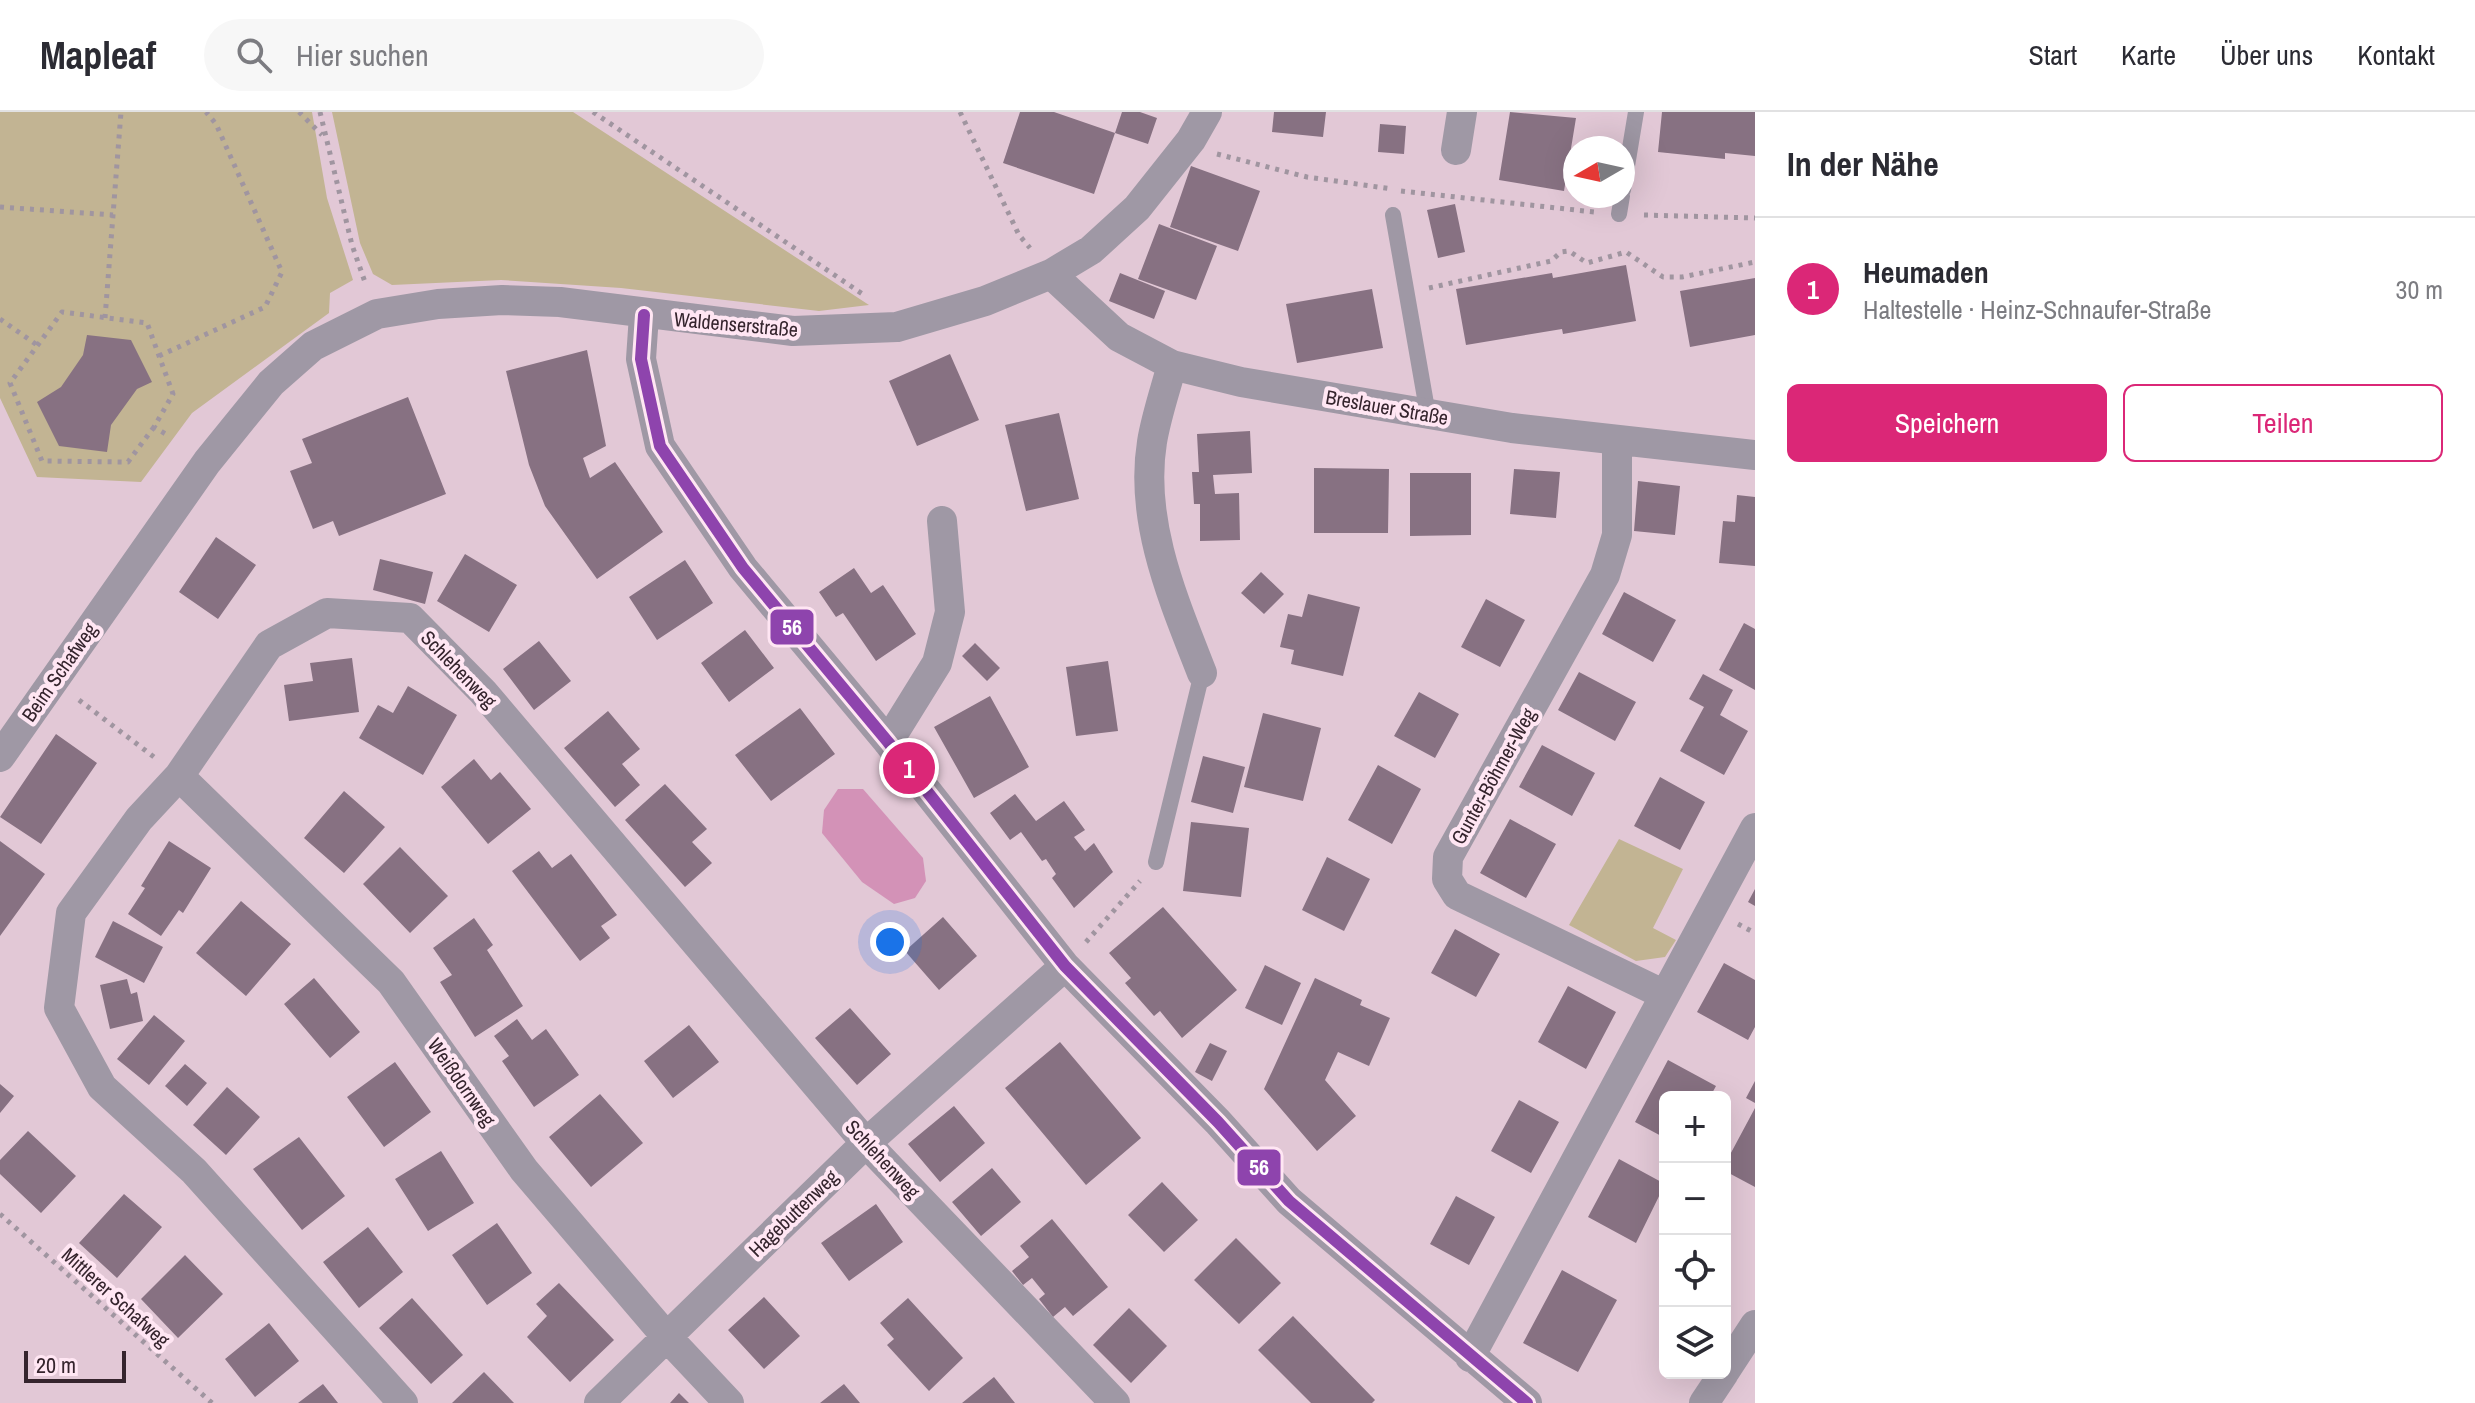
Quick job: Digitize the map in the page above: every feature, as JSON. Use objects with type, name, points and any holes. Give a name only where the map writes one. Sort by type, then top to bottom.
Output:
[{"type":"street","points":[[1456,150],[1462,112]]},
{"type":"street","name":"Waldenserstraße","points":[[119,587],[207,462],[271,383],[313,346],[377,314],[438,304],[502,300],[560,302],[644,315],[793,331],[897,327],[985,301],[1051,274],[1091,250],[1137,208],[1197,120]]},
{"type":"street","name":"Breslauer Straße","points":[[1051,274],[1119,337],[1172,365],[1241,382],[1428,415],[1617,442],[1755,455]]},
{"type":"street","points":[[644,315],[641,359],[660,446],[743,568],[888,742],[1065,966],[1218,1122],[1289,1201],[1527,1403]]},
{"type":"street","points":[[1172,365],[1151,444],[1151,497],[1163,574],[1202,673]]},
{"type":"street","name":"Gunter-Böhmer-Weg","points":[[1617,442],[1617,535],[1605,575],[1448,857],[1447,879],[1457,895],[1665,995]]},
{"type":"street","points":[[888,742],[937,663],[950,612],[942,521]]},
{"type":"street","name":"Beim Schafweg","points":[[0,757],[119,587]]},
{"type":"street","name":"Schlehenweg","points":[[403,1403],[194,1171],[102,1087],[59,1008],[71,913],[139,819],[179,776],[269,645],[327,613],[410,618],[483,692],[866,1143],[1115,1403]]},
{"type":"street","name":"Weißdornweg","points":[[179,776],[391,982],[524,1170],[665,1335],[729,1403]]},
{"type":"street","points":[[1470,1357],[1755,828]]},
{"type":"street","name":"Hagebuttenweg","points":[[599,1403],[665,1335],[866,1143],[1065,966]]},
{"type":"street","points":[[1731,1361],[1755,1325]]},
{"type":"street","points":[[1704,1403],[1719,1379]]},
{"type":"lane","points":[[1632,136],[1636,112]]},
{"type":"lane","points":[[1619,214],[1620,208]]},
{"type":"lane","points":[[1393,215],[1428,415]]},
{"type":"lane","points":[[1156,862],[1202,673]]},
{"type":"path","points":[[105,318],[121,112]]},
{"type":"path","points":[[159,356],[265,307],[282,272],[216,124],[206,112]]},
{"type":"path","points":[[299,112],[323,136]]},
{"type":"path","points":[[320,112],[323,136],[352,245],[377,314]]},
{"type":"path","points":[[593,112],[859,292],[887,307],[897,327]]},
{"type":"path","points":[[960,112],[1019,235],[1051,274]]},
{"type":"path","points":[[1197,120],[1215,154],[1307,177],[1499,204],[1619,214],[1755,218]]},
{"type":"path","points":[[0,207],[113,215]]},
{"type":"path","points":[[1407,293],[1551,261],[1561,252],[1569,251],[1587,263],[1626,252],[1663,277],[1696,275],[1755,262]]},
{"type":"path","points":[[62,312],[147,323],[159,356],[173,394],[128,462],[42,461],[10,383],[62,312]]},
{"type":"path","points":[[0,319],[37,345]]},
{"type":"path","points":[[154,427],[169,436]]},
{"type":"path","points":[[52,681],[179,776]]},
{"type":"path","points":[[1065,966],[1156,862]]},
{"type":"path","name":"Mittlerer Schafweg","points":[[0,1214],[212,1403]]},
{"type":"shaded area","points":[[0,112],[312,112],[327,198],[353,280],[330,293],[329,313],[192,413],[141,482],[37,477],[0,398]]},
{"type":"shaded area","points":[[332,112],[573,112],[869,305],[819,311],[621,288],[501,280],[392,285],[373,274],[360,243]]},
{"type":"shaded area","points":[[838,789],[863,789],[923,858],[926,881],[915,898],[894,904],[862,882],[822,833],[824,810]]},
{"type":"shaded area","points":[[1619,839],[1683,869],[1653,928],[1676,940],[1665,957],[1636,961],[1569,925]]},
{"type":"building","points":[[1020,112],[1054,112],[1115,133],[1094,194],[1003,163]]},
{"type":"building","points":[[1122,112],[1140,112],[1157,118],[1148,144],[1115,133]]},
{"type":"building","points":[[1274,112],[1326,112],[1323,137],[1272,132]]},
{"type":"building","points":[[1510,112],[1576,118],[1573,136],[1563,136],[1563,191],[1499,180]]},
{"type":"building","points":[[1662,112],[1755,112],[1755,156],[1725,153],[1725,159],[1658,152]]},
{"type":"building","points":[[1380,124],[1406,126],[1404,154],[1378,152]]},
{"type":"building","points":[[1191,166],[1260,191],[1238,251],[1170,227]]},
{"type":"building","points":[[1455,204],[1465,252],[1438,258],[1427,210]]},
{"type":"building","points":[[1159,224],[1217,246],[1196,300],[1138,279]]},
{"type":"building","points":[[1626,265],[1636,321],[1563,334],[1562,329],[1466,345],[1456,289],[1552,273],[1553,278]]},
{"type":"building","points":[[1120,273],[1165,291],[1154,319],[1109,301]]},
{"type":"building","points":[[1755,278],[1755,335],[1690,347],[1680,291]]},
{"type":"building","points":[[1372,289],[1383,348],[1297,363],[1286,304]]},
{"type":"building","points":[[87,335],[131,340],[152,382],[137,389],[111,425],[107,452],[59,446],[37,402],[61,387],[83,355]]},
{"type":"building","points":[[587,350],[606,446],[583,458],[590,478],[615,462],[663,532],[597,579],[545,506],[529,465],[506,371]]},
{"type":"building","points":[[950,354],[979,420],[917,446],[889,381]]},
{"type":"building","points":[[408,397],[446,494],[339,536],[333,521],[313,529],[290,471],[312,463],[302,439]]},
{"type":"building","points":[[1059,413],[1079,499],[1026,511],[1005,425]]},
{"type":"building","points":[[1250,431],[1252,473],[1213,475],[1215,494],[1239,493],[1240,540],[1200,541],[1200,504],[1194,504],[1192,472],[1199,472],[1197,434]]},
{"type":"building","points":[[1314,468],[1389,469],[1388,533],[1314,533]]},
{"type":"building","points":[[1514,469],[1560,472],[1556,518],[1510,514]]},
{"type":"building","points":[[1410,473],[1471,473],[1471,535],[1410,536]]},
{"type":"building","points":[[1638,481],[1680,486],[1675,535],[1634,531]]},
{"type":"building","points":[[1737,495],[1755,497],[1755,566],[1719,563],[1723,521],[1735,522]]},
{"type":"building","points":[[216,537],[256,565],[218,619],[179,592]]},
{"type":"building","points":[[465,554],[517,585],[489,632],[437,601]]},
{"type":"building","points":[[380,559],[433,572],[425,604],[373,590]]},
{"type":"building","points":[[685,560],[713,603],[657,640],[629,597]]},
{"type":"building","points":[[854,568],[871,593],[883,585],[916,634],[876,661],[843,613],[836,617],[819,592]]},
{"type":"building","points":[[1261,572],[1284,594],[1264,614],[1241,593]]},
{"type":"building","points":[[1624,592],[1676,620],[1653,662],[1602,634]]},
{"type":"building","points":[[1308,594],[1360,607],[1343,676],[1291,664],[1294,650],[1280,647],[1288,614],[1302,617]]},
{"type":"building","points":[[1486,599],[1525,620],[1500,667],[1461,647]]},
{"type":"building","points":[[1744,623],[1755,629],[1755,690],[1719,670]]},
{"type":"building","points":[[745,630],[774,668],[729,702],[701,663]]},
{"type":"building","points":[[539,641],[571,681],[534,710],[503,669]]},
{"type":"building","points":[[975,643],[1000,668],[987,681],[962,656]]},
{"type":"building","points":[[352,658],[359,712],[289,721],[284,685],[313,681],[310,663]]},
{"type":"building","points":[[1108,661],[1118,731],[1076,736],[1066,667]]},
{"type":"building","points":[[1579,672],[1636,702],[1615,741],[1558,710]]},
{"type":"building","points":[[1703,674],[1733,690],[1720,715],[1748,731],[1724,775],[1680,751],[1704,707],[1689,699]]},
{"type":"building","points":[[408,686],[457,715],[423,775],[359,738],[378,705],[393,713]]},
{"type":"building","points":[[1419,692],[1459,714],[1435,758],[1394,736]]},
{"type":"building","points":[[990,696],[1029,767],[974,798],[934,727]]},
{"type":"building","points":[[800,708],[835,754],[771,801],[735,755]]},
{"type":"building","points":[[608,711],[640,749],[622,764],[640,785],[615,807],[564,748]]},
{"type":"building","points":[[1263,713],[1321,728],[1303,801],[1244,787]]},
{"type":"building","points":[[56,734],[97,763],[41,844],[0,817]]},
{"type":"building","points":[[1542,745],[1595,773],[1572,816],[1519,787]]},
{"type":"building","points":[[1203,756],[1245,767],[1233,813],[1191,802]]},
{"type":"building","points":[[474,759],[491,780],[500,772],[531,809],[488,844],[441,787]]},
{"type":"building","points":[[1378,765],[1421,789],[1392,844],[1348,820]]},
{"type":"building","points":[[1660,777],[1705,802],[1680,850],[1634,826]]},
{"type":"building","points":[[665,784],[707,829],[692,842],[712,863],[685,887],[625,820]]},
{"type":"building","points":[[344,791],[385,827],[344,873],[304,838]]},
{"type":"building","points":[[1015,794],[1036,821],[1064,801],[1085,830],[1074,837],[1085,851],[1094,843],[1113,872],[1074,908],[1052,878],[1056,874],[1046,859],[1042,861],[1021,832],[1010,840],[990,813]]},
{"type":"building","points":[[1510,819],[1556,844],[1526,898],[1480,873]]},
{"type":"building","points":[[1191,822],[1249,828],[1241,897],[1183,891]]},
{"type":"building","points":[[0,841],[45,874],[0,936]]},
{"type":"building","points":[[169,841],[211,868],[183,913],[179,910],[161,936],[128,914]]},
{"type":"building","points":[[400,847],[448,896],[410,933],[363,884]]},
{"type":"building","points":[[539,851],[552,868],[571,854],[617,915],[601,926],[610,938],[580,961],[512,871]]},
{"type":"building","points":[[1327,857],[1370,879],[1344,931],[1302,910]]},
{"type":"building","points":[[1755,889],[1755,906],[1748,902]]},
{"type":"building","points":[[241,901],[291,944],[246,996],[196,953]]},
{"type":"building","points":[[1163,907],[1237,990],[1182,1038],[1160,1011],[1154,1016],[1125,983],[1131,978],[1109,953]]},
{"type":"building","points":[[943,917],[977,956],[939,990],[905,951]]},
{"type":"building","points":[[474,918],[493,945],[487,950],[523,1006],[475,1037],[440,982],[452,975],[433,948]]},
{"type":"building","points":[[113,921],[163,947],[144,983],[95,957]]},
{"type":"building","points":[[1455,929],[1500,954],[1476,997],[1431,973]]},
{"type":"building","points":[[1724,963],[1755,980],[1755,1027],[1748,1040],[1697,1012]]},
{"type":"building","points":[[1265,965],[1301,983],[1282,1025],[1245,1008]]},
{"type":"building","points":[[314,978],[360,1032],[330,1058],[284,1004]]},
{"type":"building","points":[[1315,978],[1362,1000],[1360,1005],[1390,1018],[1369,1066],[1338,1052],[1325,1080],[1356,1116],[1317,1151],[1264,1089]]},
{"type":"building","points":[[127,979],[131,994],[137,992],[143,1021],[110,1029],[100,985]]},
{"type":"building","points":[[1568,986],[1616,1012],[1586,1069],[1538,1042]]},
{"type":"building","points":[[850,1008],[891,1054],[857,1085],[815,1038]]},
{"type":"building","points":[[154,1015],[185,1041],[149,1085],[117,1059]]},
{"type":"building","points":[[517,1019],[532,1040],[546,1029],[579,1075],[534,1107],[502,1061],[509,1056],[494,1036]]},
{"type":"building","points":[[689,1025],[719,1062],[673,1098],[644,1061]]},
{"type":"building","points":[[1060,1042],[1141,1138],[1086,1185],[1005,1088]]},
{"type":"building","points":[[1210,1043],[1227,1051],[1212,1081],[1195,1072]]},
{"type":"building","points":[[1668,1060],[1716,1086],[1713,1091],[1659,1091],[1659,1135],[1635,1122]]},
{"type":"building","points":[[395,1062],[431,1112],[384,1147],[347,1097]]},
{"type":"building","points":[[185,1064],[207,1083],[187,1106],[165,1086]]},
{"type":"building","points":[[1755,1081],[1755,1103],[1746,1098]]},
{"type":"building","points":[[0,1084],[14,1096],[0,1113]]},
{"type":"building","points":[[227,1087],[260,1117],[226,1155],[193,1125]]},
{"type":"building","points":[[600,1094],[643,1143],[591,1187],[549,1137]]},
{"type":"building","points":[[1519,1100],[1559,1122],[1531,1173],[1491,1151]]},
{"type":"building","points":[[954,1106],[985,1143],[940,1182],[908,1144]]},
{"type":"building","points":[[1755,1108],[1755,1187],[1731,1174],[1731,1153]]},
{"type":"building","points":[[28,1131],[76,1176],[41,1213],[0,1174],[0,1160]]},
{"type":"building","points":[[299,1137],[345,1196],[302,1230],[253,1169]]},
{"type":"building","points":[[441,1151],[474,1203],[428,1231],[395,1179]]},
{"type":"building","points":[[1619,1159],[1659,1181],[1659,1196],[1636,1243],[1588,1217]]},
{"type":"building","points":[[992,1168],[1021,1202],[981,1236],[952,1202]]},
{"type":"building","points":[[1162,1182],[1198,1220],[1164,1252],[1128,1215]]},
{"type":"building","points":[[124,1194],[162,1227],[117,1278],[79,1243]]},
{"type":"building","points":[[1456,1196],[1495,1217],[1469,1265],[1430,1244]]},
{"type":"building","points":[[876,1204],[903,1242],[849,1281],[821,1243]]},
{"type":"building","points":[[1052,1219],[1108,1287],[1073,1316],[1065,1307],[1053,1317],[1039,1299],[1045,1294],[1032,1278],[1023,1285],[1012,1271],[1029,1257],[1020,1246]]},
{"type":"building","points":[[497,1223],[532,1273],[487,1305],[452,1255]]},
{"type":"building","points":[[368,1227],[403,1272],[359,1308],[323,1262]]},
{"type":"building","points":[[1236,1238],[1281,1283],[1239,1324],[1194,1280]]},
{"type":"building","points":[[185,1255],[223,1294],[178,1338],[141,1299]]},
{"type":"building","points":[[1562,1270],[1617,1300],[1578,1372],[1523,1343]]},
{"type":"building","points":[[559,1283],[614,1340],[570,1382],[527,1337],[547,1316],[536,1304]]},
{"type":"building","points":[[764,1297],[800,1336],[764,1369],[728,1330]]},
{"type":"building","points":[[412,1298],[463,1355],[431,1384],[379,1328]]},
{"type":"building","points":[[908,1298],[963,1358],[929,1391],[887,1345],[894,1339],[880,1323]]},
{"type":"building","points":[[1129,1308],[1167,1346],[1131,1383],[1093,1345]]},
{"type":"building","points":[[1293,1316],[1375,1400],[1372,1403],[1311,1403],[1258,1350]]},
{"type":"building","points":[[269,1323],[299,1361],[255,1397],[225,1359]]},
{"type":"building","points":[[484,1372],[514,1403],[452,1403]]},
{"type":"building","points":[[994,1377],[1015,1403],[962,1403]]},
{"type":"building","points":[[323,1384],[338,1403],[298,1403]]},
{"type":"building","points":[[844,1384],[860,1403],[820,1403]]},
{"type":"building","points":[[679,1393],[689,1403],[670,1403]]},
{"type":"transit line","name":"56","points":[[644,315],[641,359],[660,446],[743,568],[888,742],[1065,966],[1218,1122],[1289,1201],[1527,1403]]},
{"type":"place","name":"Heumaden","points":[[909,768]]}]
